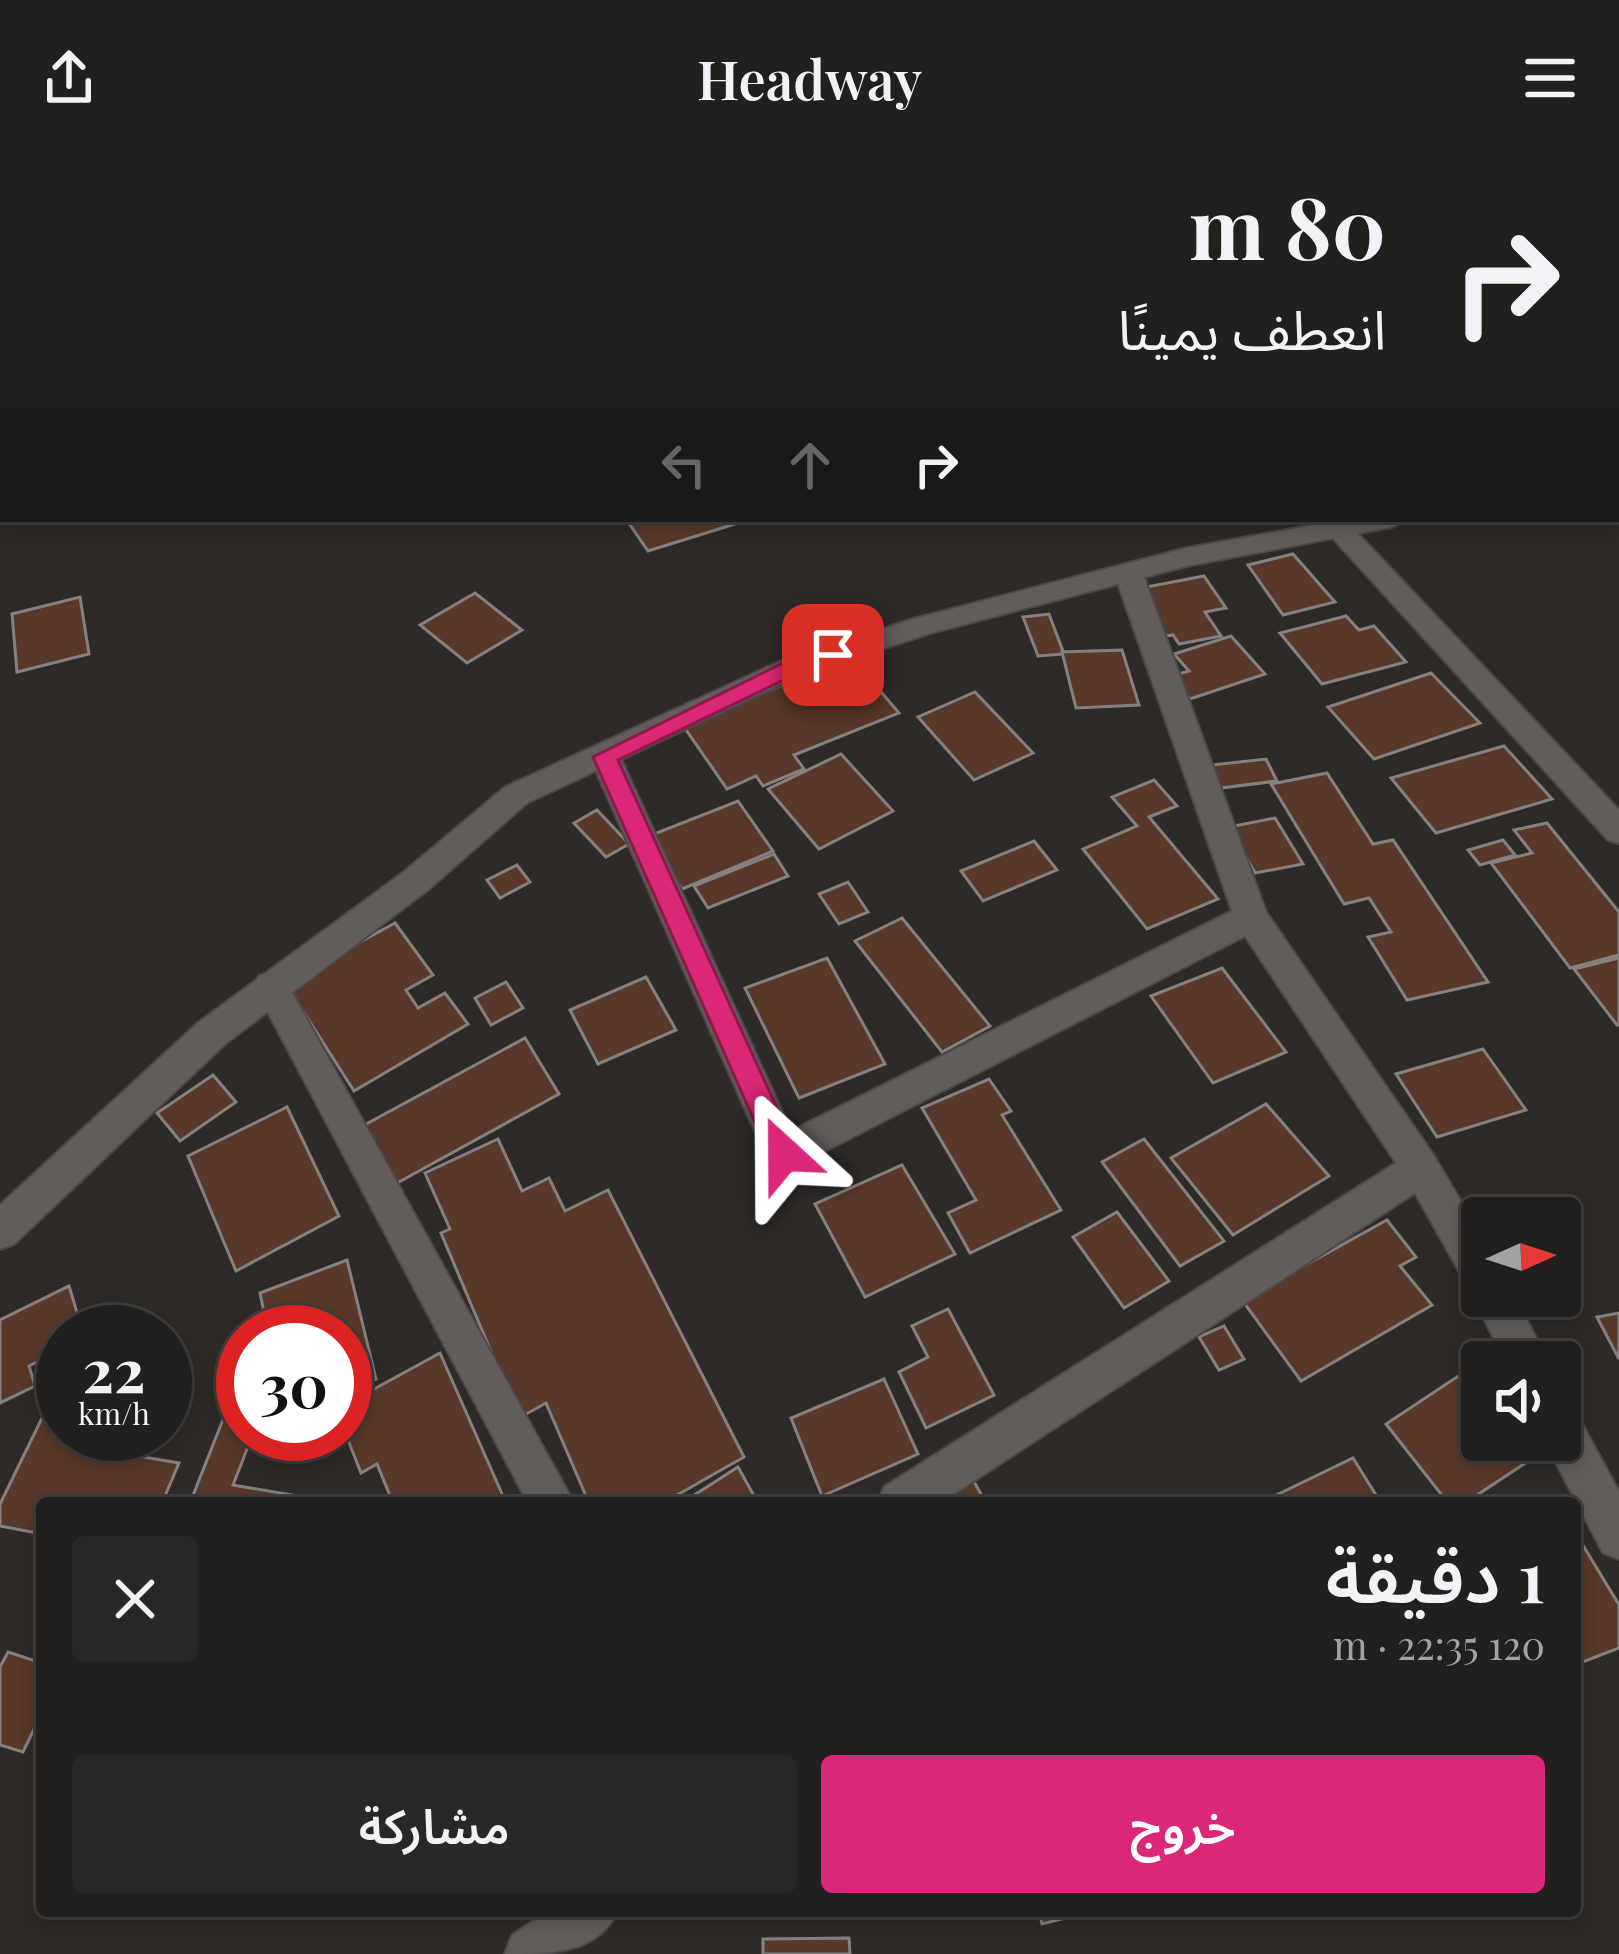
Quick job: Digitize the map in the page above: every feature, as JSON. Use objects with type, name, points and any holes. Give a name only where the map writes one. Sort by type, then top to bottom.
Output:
[{"type":"street","points":[[0,1231],[50,1178],[271,986],[417,880],[516,795],[789,669],[1128,572],[1376,522]]},
{"type":"street","points":[[1338,529],[1619,831]]},
{"type":"street","points":[[1128,572],[1251,917],[1421,1168],[1461,1238]]},
{"type":"street","points":[[604,757],[784,1154],[1251,917]]},
{"type":"street","points":[[271,986],[549,1497]]},
{"type":"street","points":[[909,1497],[1421,1168]]},
{"type":"street","points":[[1570,1461],[1580,1496]]},
{"type":"street","points":[[1581,1497],[1619,1537]]},
{"type":"street","points":[[531,1954],[583,1917]]},
{"type":"building","points":[[628,522],[741,522],[648,551]]},
{"type":"building","points":[[1293,554],[1335,602],[1283,615],[1248,565]]},
{"type":"building","points":[[1204,576],[1226,608],[1205,612],[1221,636],[1179,644],[1173,635],[1160,637],[1136,589]]},
{"type":"building","points":[[475,593],[522,630],[467,663],[420,625]]},
{"type":"building","points":[[80,597],[89,654],[17,672],[12,614]]},
{"type":"building","points":[[1049,614],[1064,654],[1038,656],[1023,617]]},
{"type":"building","points":[[1346,616],[1359,630],[1374,626],[1406,662],[1322,684],[1280,633]]},
{"type":"building","points":[[1231,636],[1265,674],[1190,699],[1171,676],[1189,671],[1174,654]]},
{"type":"building","points":[[1122,650],[1139,705],[1076,708],[1062,652]]},
{"type":"building","points":[[852,658],[899,713],[794,755],[804,769],[763,786],[756,776],[727,789],[682,724]]},
{"type":"building","points":[[1431,673],[1480,723],[1374,759],[1328,707]]},
{"type":"building","points":[[975,692],[1033,753],[974,780],[918,717]]},
{"type":"building","points":[[1504,746],[1552,799],[1436,833],[1391,778]]},
{"type":"building","points":[[841,754],[893,811],[819,849],[768,789]]},
{"type":"building","points":[[1266,759],[1277,781],[1213,789],[1203,766]]},
{"type":"building","points":[[1327,773],[1373,844],[1393,840],[1488,982],[1407,1000],[1368,937],[1391,932],[1369,898],[1344,904],[1271,784]]},
{"type":"building","points":[[1154,780],[1177,806],[1149,817],[1218,899],[1147,929],[1083,849],[1137,826],[1112,797]]},
{"type":"building","points":[[738,801],[773,851],[682,889],[649,836]]},
{"type":"building","points":[[597,810],[629,844],[606,857],[574,823]]},
{"type":"building","points":[[1275,818],[1303,864],[1255,873],[1229,827]]},
{"type":"building","points":[[1547,823],[1619,912],[1619,955],[1570,968],[1491,863],[1532,853],[1514,830]]},
{"type":"building","points":[[1503,840],[1515,855],[1480,865],[1468,850]]},
{"type":"building","points":[[1034,841],[1057,870],[983,901],[961,871]]},
{"type":"building","points":[[774,854],[788,876],[708,908],[694,886]]},
{"type":"building","points":[[517,865],[530,882],[500,898],[487,880]]},
{"type":"building","points":[[848,882],[868,912],[839,924],[819,894]]},
{"type":"building","points":[[902,918],[990,1026],[942,1052],[855,941]]},
{"type":"building","points":[[395,923],[433,975],[406,990],[418,1008],[445,993],[468,1024],[354,1091],[285,983]]},
{"type":"building","points":[[827,958],[885,1064],[799,1098],[745,988]]},
{"type":"building","points":[[1619,958],[1619,1025],[1617,1025],[1574,969]]},
{"type":"building","points":[[1222,968],[1286,1052],[1213,1083],[1151,996]]},
{"type":"building","points":[[646,977],[676,1030],[598,1064],[570,1010]]},
{"type":"building","points":[[506,982],[523,1008],[491,1025],[475,998]]},
{"type":"building","points":[[525,1038],[559,1094],[388,1188],[359,1128]]},
{"type":"building","points":[[1483,1049],[1526,1110],[1437,1137],[1396,1074]]},
{"type":"building","points":[[213,1075],[236,1102],[180,1141],[157,1113]]},
{"type":"building","points":[[989,1079],[1011,1111],[1002,1115],[1061,1210],[970,1253],[948,1213],[976,1200],[922,1108]]},
{"type":"building","points":[[1266,1104],[1329,1176],[1233,1235],[1171,1158]]},
{"type":"building","points":[[287,1107],[339,1216],[236,1271],[188,1156]]},
{"type":"building","points":[[498,1139],[522,1191],[549,1178],[565,1211],[608,1190],[744,1457],[674,1497],[586,1497],[546,1403],[519,1418],[441,1233],[450,1229],[425,1173]]},
{"type":"building","points":[[1144,1139],[1224,1241],[1180,1266],[1102,1162]]},
{"type":"building","points":[[902,1165],[955,1254],[865,1297],[815,1204]]},
{"type":"building","points":[[1117,1212],[1169,1281],[1124,1308],[1073,1237]]},
{"type":"building","points":[[1387,1220],[1416,1257],[1400,1266],[1432,1305],[1301,1381],[1242,1300]]},
{"type":"building","points":[[347,1260],[358,1305],[262,1305],[260,1293]]},
{"type":"building","points":[[69,1286],[75,1305],[36,1305],[36,1362],[29,1366],[35,1386],[0,1403],[0,1320]]},
{"type":"building","points":[[948,1309],[994,1395],[926,1428],[899,1372],[928,1357],[912,1326]]},
{"type":"building","points":[[1619,1313],[1619,1359],[1597,1317]]},
{"type":"building","points":[[1224,1326],[1244,1359],[1219,1370],[1199,1337]]},
{"type":"building","points":[[440,1353],[503,1497],[391,1497],[377,1464],[361,1473],[356,1461],[372,1461],[372,1390]]},
{"type":"building","points":[[1461,1374],[1461,1461],[1528,1461],[1474,1497],[1443,1497],[1386,1424]]},
{"type":"building","points":[[884,1379],[918,1454],[822,1496],[791,1418]]},
{"type":"building","points":[[36,1430],[36,1461],[179,1463],[165,1497],[36,1497],[36,1533],[0,1526],[0,1504]]},
{"type":"building","points":[[216,1437],[216,1461],[242,1461],[233,1485],[303,1497],[192,1497]]},
{"type":"building","points":[[1353,1458],[1377,1497],[1272,1497]]},
{"type":"building","points":[[738,1467],[755,1497],[691,1497]]},
{"type":"building","points":[[972,1478],[983,1497],[939,1497]]},
{"type":"building","points":[[1581,1542],[1619,1605],[1619,1648],[1581,1663]]},
{"type":"building","points":[[8,1652],[36,1661],[36,1725],[23,1752],[0,1745],[0,1667]]},
{"type":"building","points":[[1040,1917],[1069,1917],[1042,1924]]},
{"type":"building","points":[[849,1938],[850,1954],[763,1954],[763,1939]]},
{"type":"route","points":[[784,1154],[604,757],[789,669],[833,655]]}]
